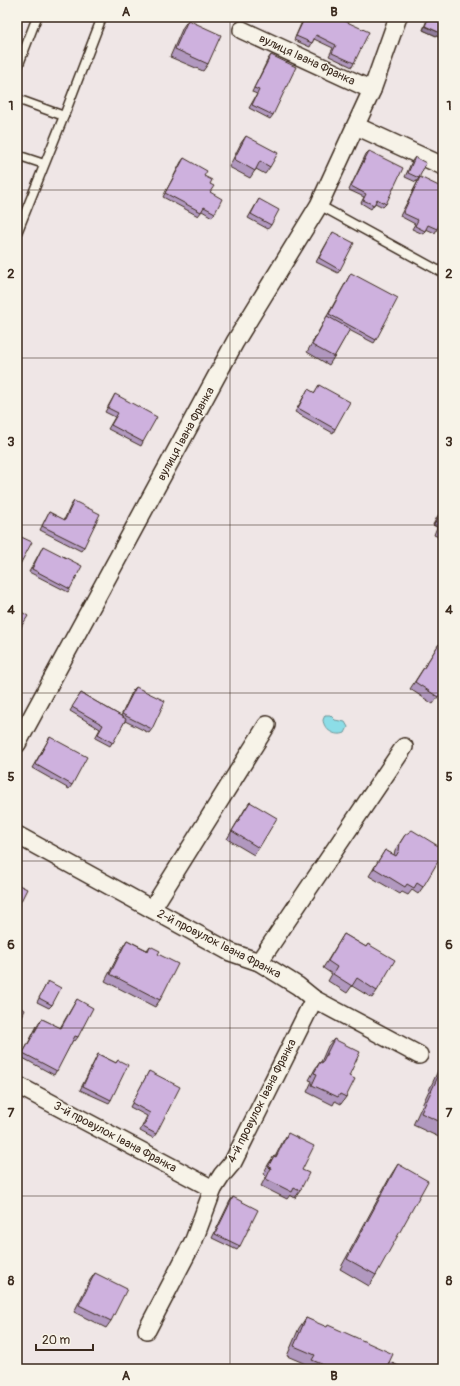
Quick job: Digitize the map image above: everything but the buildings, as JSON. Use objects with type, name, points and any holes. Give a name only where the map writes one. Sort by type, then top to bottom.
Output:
[{"type":"street","name":"вулиця Івана Франка","points":[[17,744],[235,342],[319,205],[372,90],[398,17]]},
{"type":"street","name":"вулиця Івана Франка","points":[[242,30],[372,90]]},
{"type":"street","points":[[356,126],[443,166]]},
{"type":"street","points":[[152,909],[267,725]]},
{"type":"street","points":[[259,962],[404,747]]},
{"type":"street","name":"2-й провулок Івана Франка","points":[[17,835],[230,952],[259,962],[298,986],[314,999],[419,1055]]},
{"type":"street","name":"4-й провулок Івана Франка","points":[[147,1330],[194,1240],[212,1189],[233,1162],[314,999]]},
{"type":"street","name":"3-й провулок Івана Франка","points":[[17,1085],[212,1189]]},
{"type":"lane","points":[[17,70],[37,17]]},
{"type":"lane","points":[[17,233],[19,223],[64,116],[102,17]]},
{"type":"lane","points":[[17,99],[64,116]]},
{"type":"lane","points":[[17,154],[44,164]]},
{"type":"lane","points":[[319,205],[443,273]]},
{"type":"water","points":[[325,715],[330,715],[335,720],[345,722],[348,727],[345,733],[337,734],[328,730],[325,727],[323,720]]}]
